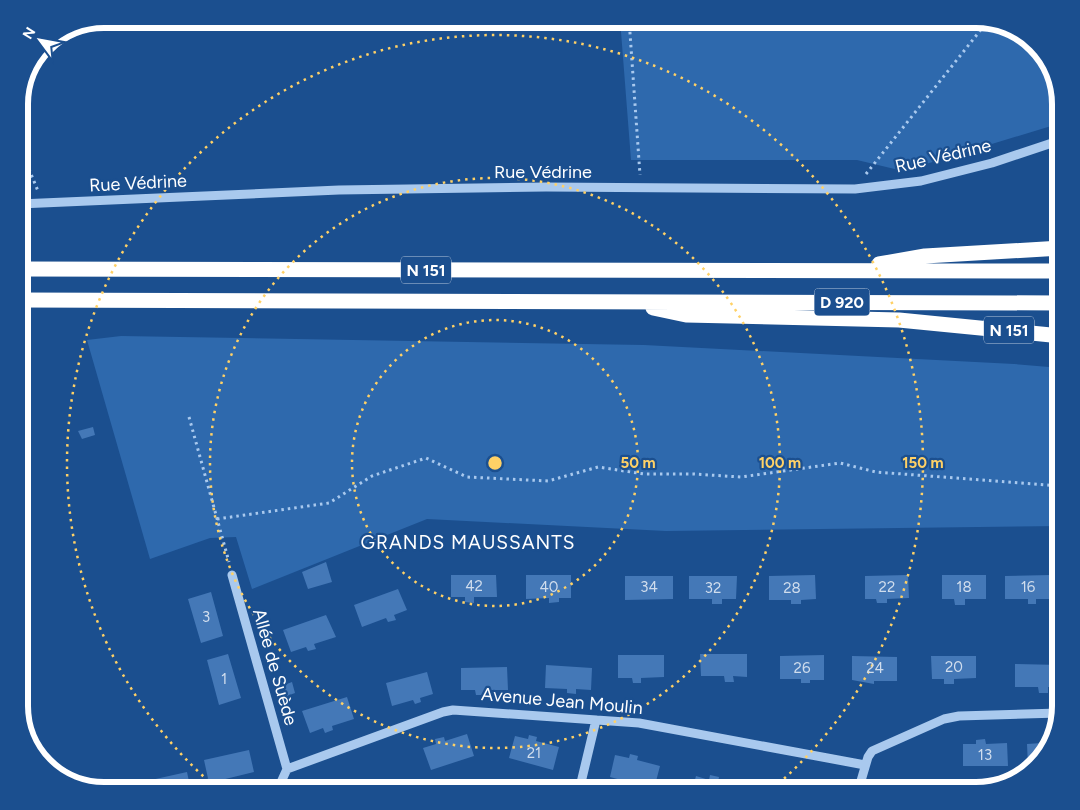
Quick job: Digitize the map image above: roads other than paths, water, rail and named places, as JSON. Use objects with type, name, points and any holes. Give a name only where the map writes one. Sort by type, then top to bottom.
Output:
[{"type":"highway","name":"D 920","points":[[834,271],[925,256],[1052,249]]},
{"type":"highway","name":"N 151","points":[[28,269],[834,271]]},
{"type":"highway","name":"D 920","points":[[834,271],[1052,271]]},
{"type":"highway","name":"N 151","points":[[28,300],[622,302],[686,315],[899,320],[1052,335]]},
{"type":"highway","name":"D 920","points":[[622,302],[1052,303]]},
{"type":"street","name":"Rue Védrine","points":[[28,204],[339,190],[546,187],[641,189],[854,188],[921,181],[992,163],[1052,143]]},
{"type":"street","name":"Allée de Suède","points":[[232,575],[288,768]]},
{"type":"street","name":"Avenue Jean Moulin","points":[[288,768],[443,712],[471,710],[652,725],[865,766]]},
{"type":"street","points":[[861,782],[871,753],[931,724],[951,717],[976,714],[1052,713]]},
{"type":"street","points":[[581,782],[596,720]]},
{"type":"street","points":[[282,782],[288,768]]},
{"type":"district","name":"GRANDS MAUSSANTS","points":[[468,542]]}]
